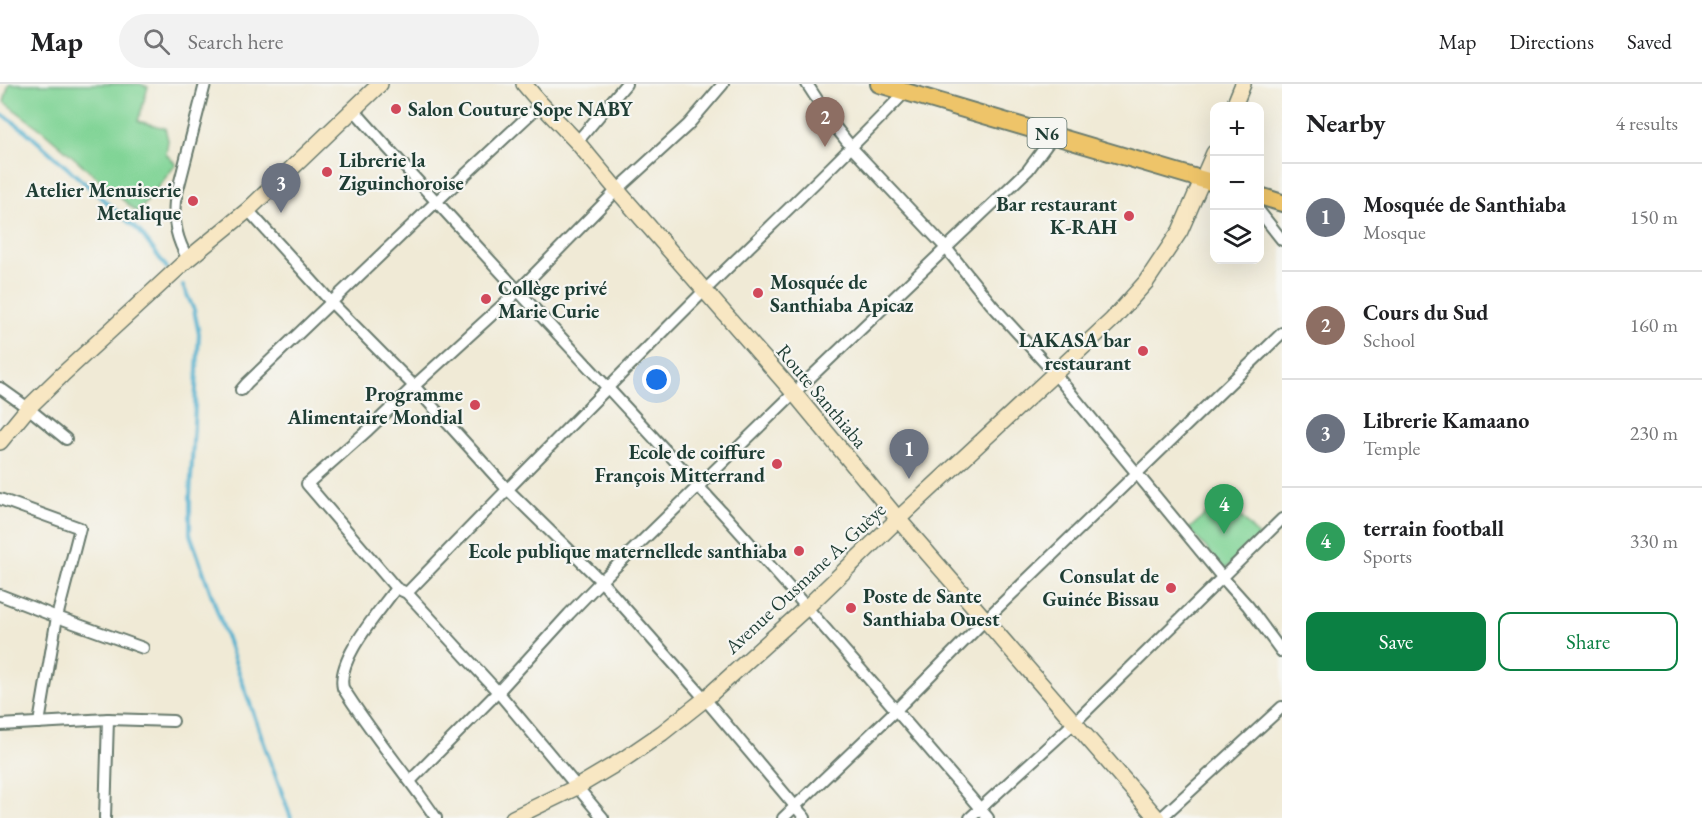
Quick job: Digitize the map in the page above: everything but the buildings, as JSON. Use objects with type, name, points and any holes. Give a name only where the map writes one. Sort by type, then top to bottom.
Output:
[{"type":"main road","name":"N6","points":[[879,84],[1209,182]]},
{"type":"main road","points":[[1264,197],[1282,203]]},
{"type":"street","points":[[188,259],[175,229],[174,201],[205,84]]},
{"type":"street","points":[[0,442],[28,408],[188,259],[248,210],[380,84]]},
{"type":"street","name":"Route Santhiaba","points":[[524,84],[577,142],[704,292],[794,393],[898,519],[1159,818]]},
{"type":"street","points":[[577,142],[626,84]]},
{"type":"street","points":[[603,818],[498,692],[407,592],[396,588],[307,484],[518,291],[617,190],[688,125],[723,84]]},
{"type":"street","points":[[807,84],[852,148],[946,248],[992,304],[1056,374],[1248,606],[1282,652]]},
{"type":"street","points":[[1236,102],[1243,84]]},
{"type":"street","points":[[407,592],[704,292],[852,148],[906,91]]},
{"type":"street","points":[[241,390],[435,202],[541,104]]},
{"type":"street","points":[[354,110],[435,202],[807,607],[984,814]]},
{"type":"street","points":[[410,781],[498,692],[601,581],[1028,170],[1054,135]]},
{"type":"street","name":"Avenue Ousmane A. Guèye","points":[[513,818],[577,787],[645,745],[705,699],[1056,374],[1112,320],[1146,282],[1209,182],[1214,156]]},
{"type":"street","points":[[248,210],[333,303],[414,386],[507,489],[601,581],[705,699],[805,818]]},
{"type":"street","points":[[1264,217],[1282,240]]},
{"type":"street","points":[[783,818],[1282,333]]},
{"type":"street","points":[[0,388],[66,439]]},
{"type":"street","points":[[0,499],[80,528],[57,617],[39,723]]},
{"type":"street","points":[[970,818],[984,814],[1282,519]]},
{"type":"street","points":[[396,588],[361,635],[344,665],[341,675],[342,683],[359,713],[436,818]]},
{"type":"street","points":[[0,595],[143,648]]},
{"type":"street","points":[[1159,818],[1282,707]]},
{"type":"street","points":[[105,818],[108,719]]},
{"type":"street","points":[[0,725],[108,719],[173,721]]},
{"type":"green space","points":[[9,84],[140,84],[148,87],[138,121],[165,128],[168,140],[166,154],[176,164],[138,213],[43,131],[4,102]]},
{"type":"green space","points":[[1224,498],[1260,538],[1225,569],[1189,529]]},
{"type":"waterway","points":[[3,115],[22,128],[140,232],[167,268]]},
{"type":"waterway","points":[[183,286],[194,310],[199,334],[190,534],[291,818]]},
{"type":"place","name":"Salon Couture Sope NABY","points":[[396,109]]},
{"type":"place","name":"Cours du Sud","points":[[825,147]]},
{"type":"place","name":"Librerie la Ziguinchoroise","points":[[327,172]]},
{"type":"place","name":"Atelier Menuiserie Metalique","points":[[193,201]]},
{"type":"place","name":"Librerie Kamaano","points":[[281,213]]},
{"type":"place","name":"Bar restaurant K-RAH","points":[[1129,216]]},
{"type":"place","name":"Mosquée de Santhiaba Apicaz","points":[[758,293]]},
{"type":"place","name":"Collège privé Marie Curie","points":[[486,299]]},
{"type":"place","name":"LAKASA bar restaurant","points":[[1143,351]]},
{"type":"place","name":"Programme Alimentaire Mondial","points":[[475,405]]},
{"type":"place","name":"Ecole de coiffure François Mitterrand","points":[[777,464]]},
{"type":"place","name":"Mosquée de Santhiaba","points":[[909,479]]},
{"type":"place","name":"terrain football","points":[[1224,534]]},
{"type":"place","name":"Ecole publique maternellede santhiaba","points":[[799,551]]},
{"type":"place","name":"Consulat de Guinée Bissau","points":[[1171,588]]},
{"type":"place","name":"Poste de Sante Santhiaba Ouest","points":[[851,608]]}]
